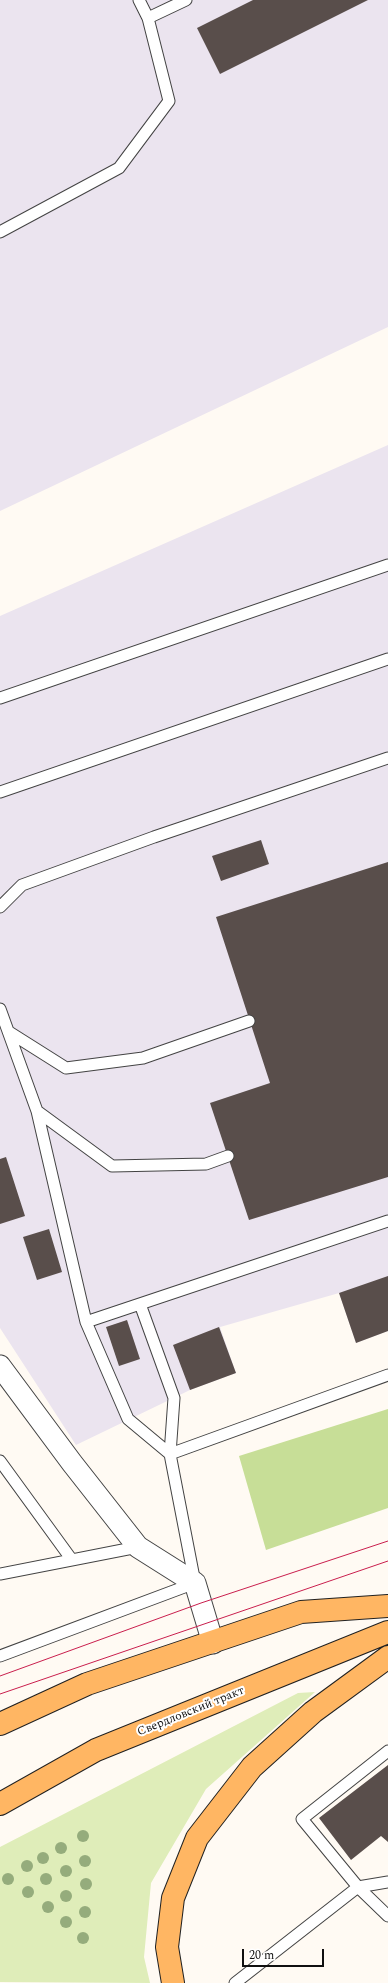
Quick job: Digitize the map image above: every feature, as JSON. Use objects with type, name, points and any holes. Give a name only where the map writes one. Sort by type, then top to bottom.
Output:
[{"type":"main road","points":[[0,1724],[87,1684],[213,1643],[301,1612],[388,1606]]},
{"type":"main road","name":"Свердловский тракт","points":[[0,1804],[96,1750],[388,1632]]},
{"type":"main road","points":[[173,1983],[168,1947],[174,1898],[197,1838],[252,1767],[314,1712],[388,1657]]},
{"type":"street","points":[[0,1366],[72,1463],[138,1547],[195,1583],[213,1643]]},
{"type":"lane","points":[[0,232],[119,168],[169,101],[148,18],[139,0]]},
{"type":"lane","points":[[148,18],[186,0]]},
{"type":"lane","points":[[0,698],[388,565]]},
{"type":"lane","points":[[0,792],[388,659]]},
{"type":"lane","points":[[0,907],[22,885],[154,837],[388,758]]},
{"type":"lane","points":[[0,1009],[37,1111],[86,1322],[128,1419],[170,1454]]},
{"type":"lane","points":[[9,1032],[66,1068],[143,1058],[249,1021]]},
{"type":"lane","points":[[37,1111],[112,1166],[206,1164],[228,1156]]},
{"type":"lane","points":[[86,1322],[388,1222]]},
{"type":"lane","points":[[0,1656],[195,1583],[170,1454],[174,1398],[140,1304]]},
{"type":"lane","points":[[170,1454],[388,1375]]},
{"type":"lane","points":[[0,1462],[72,1560]]},
{"type":"lane","points":[[0,1574],[138,1547]]},
{"type":"lane","points":[[388,1751],[302,1819],[358,1887],[388,1916]]},
{"type":"lane","points":[[235,1983],[358,1887],[388,1882]]},
{"type":"shaded area","points":[[0,0],[388,0],[388,327],[0,511]]},
{"type":"shaded area","points":[[388,445],[388,1331],[356,1343],[339,1293],[220,1327],[236,1373],[190,1390],[76,1445],[0,1328],[0,616]]},
{"type":"green space","points":[[388,1409],[388,1508],[266,1550],[239,1456]]},
{"type":"green space","points":[[315,1692],[206,1789],[151,1883],[144,1957],[150,1983],[0,1982],[0,1847],[298,1693]]},
{"type":"building","points":[[253,0],[368,0],[220,74],[197,28]]},
{"type":"building","points":[[261,840],[269,864],[221,881],[212,856]]},
{"type":"building","points":[[388,862],[388,1177],[249,1220],[210,1103],[270,1083],[216,917]]},
{"type":"building","points":[[6,1157],[25,1216],[0,1224],[0,1159]]},
{"type":"building","points":[[49,1229],[62,1272],[37,1280],[23,1237]]},
{"type":"building","points":[[388,1276],[388,1331],[356,1343],[339,1293]]},
{"type":"building","points":[[127,1320],[140,1359],[119,1366],[106,1327]]},
{"type":"building","points":[[219,1327],[236,1373],[190,1390],[173,1345]]},
{"type":"building","points":[[388,1765],[388,1842],[381,1836],[351,1860],[319,1818]]},
{"type":"tram line","points":[[0,1676],[201,1603],[388,1541]]},
{"type":"tram line","points":[[0,1694],[388,1561]]}]
